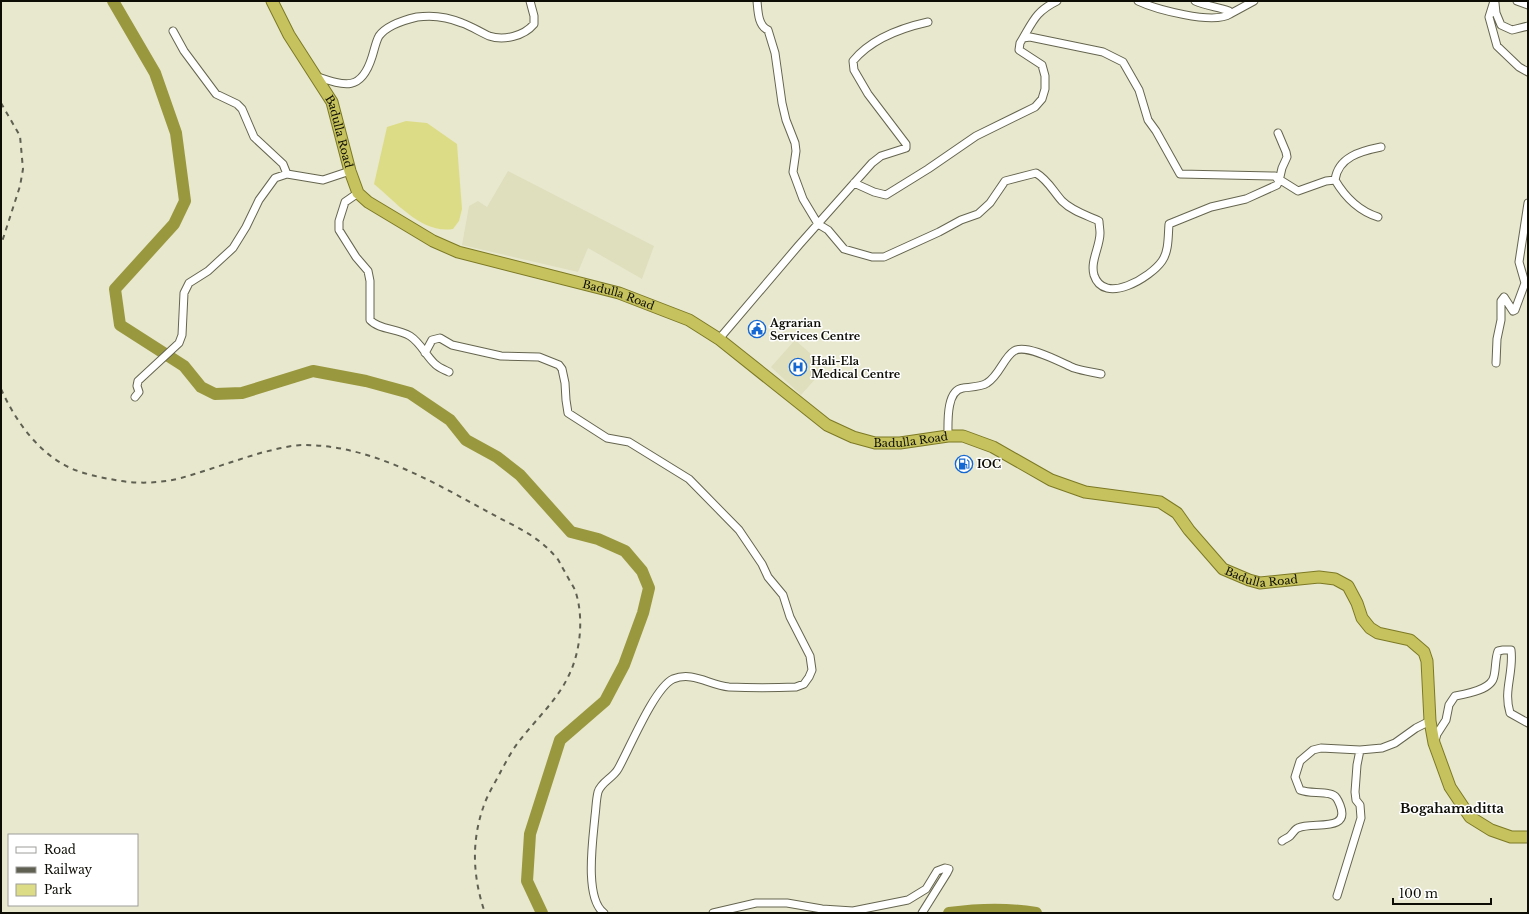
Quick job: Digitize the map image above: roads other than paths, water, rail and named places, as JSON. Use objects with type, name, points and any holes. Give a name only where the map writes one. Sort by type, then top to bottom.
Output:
[{"type":"highway","name":"Badulla Road","points":[[272,1],[289,35],[332,102],[350,172],[358,193],[368,202],[433,241],[458,252],[619,293],[689,320],[719,339],[827,425],[853,437],[875,443],[900,443],[948,436],[963,436],[993,447],[1050,480],[1085,492],[1160,502],[1177,512],[1189,530],[1223,569],[1249,580],[1260,583],[1319,577],[1335,579],[1348,586],[1357,603],[1362,618],[1370,628],[1378,633],[1410,640],[1424,652],[1427,661],[1430,721],[1434,743],[1450,787],[1470,817],[1490,830],[1504,835],[1511,837],[1528,837]]},
{"type":"street","points":[[316,76],[339,84],[351,84],[360,80],[368,69],[379,37],[393,25],[406,19],[438,16],[461,22],[491,36],[508,37],[520,35],[534,24],[534,16],[530,1]]},
{"type":"street","points":[[757,1],[761,24],[763,28],[768,30],[775,53],[783,109],[795,143],[796,151],[793,172],[803,199],[818,224],[828,230],[844,249],[872,257],[884,257],[939,232],[960,220],[978,214],[990,203],[1005,181],[1036,173],[1044,178],[1063,201],[1072,209],[1099,221],[1100,234],[1094,256],[1094,275],[1099,284],[1107,289],[1115,289],[1136,282],[1153,272],[1163,260],[1166,252],[1169,224],[1212,207],[1246,199],[1277,185],[1287,157],[1278,133]]},
{"type":"street","points":[[854,183],[874,192],[886,195],[928,169],[976,136],[1035,107],[1042,100],[1045,90],[1045,76],[1042,65],[1019,50],[1020,43],[1036,15],[1057,1]]},
{"type":"street","points":[[1138,1],[1181,15],[1210,17],[1227,16],[1254,1]]},
{"type":"street","points":[[1195,1],[1229,11],[1230,14]]},
{"type":"street","points":[[1494,1],[1496,13],[1501,25],[1512,30],[1528,26]]},
{"type":"street","points":[[1494,1],[1489,17],[1497,46],[1519,67],[1528,72]]},
{"type":"street","points":[[1518,1],[1528,5]]},
{"type":"street","points":[[719,339],[872,163],[881,156],[906,148],[906,144],[868,94],[854,70],[853,61],[859,53],[882,38],[912,25],[928,22]]},
{"type":"street","points":[[173,31],[184,51],[216,94],[237,104],[242,109],[254,137],[283,164],[287,174]]},
{"type":"street","points":[[1023,38],[1030,37],[1103,52],[1123,62],[1139,90],[1148,120],[1156,131],[1180,174],[1275,176],[1279,181],[1282,181],[1298,191],[1326,181],[1335,180]]},
{"type":"street","points":[[1378,217],[1367,214],[1356,205],[1343,193],[1335,180],[1336,171],[1348,158],[1381,147]]},
{"type":"street","points":[[135,397],[139,392],[137,386],[138,381],[179,343],[182,335],[184,293],[190,283],[208,271],[233,248],[246,228],[259,200],[274,178],[287,174],[323,180],[350,172]]},
{"type":"street","points":[[358,193],[345,202],[339,221],[340,230],[356,257],[368,271],[370,281],[370,320],[375,325],[397,330],[410,336],[418,343],[425,354],[436,365],[449,372]]},
{"type":"street","points":[[1496,363],[1497,339],[1501,320],[1501,301],[1504,297],[1510,308],[1513,311],[1515,310],[1525,283],[1519,262],[1528,203]]},
{"type":"street","points":[[425,354],[432,340],[440,338],[452,345],[501,356],[539,357],[559,365],[562,369],[565,383],[568,412],[607,438],[629,442],[689,479],[739,530],[762,564],[768,577],[783,595],[790,617],[810,656],[812,670],[809,677],[804,684],[796,687],[727,687],[692,676],[671,680],[661,689],[641,722],[617,771],[605,782],[599,791],[591,848],[591,876],[594,900],[599,909],[604,913]]},
{"type":"street","points":[[948,436],[950,404],[955,391],[960,388],[985,385],[992,379],[1013,351],[1019,349],[1033,351],[1076,368],[1101,374]]},
{"type":"street","points":[[1434,743],[1437,734],[1446,720],[1449,705],[1455,696],[1476,692],[1489,684],[1494,678],[1496,655],[1498,651],[1511,650],[1512,658],[1507,692],[1507,703],[1510,713],[1528,724]]},
{"type":"street","points":[[1282,841],[1290,836],[1297,828],[1304,826],[1334,824],[1340,820],[1342,811],[1337,798],[1330,794],[1300,790],[1295,777],[1300,761],[1313,750],[1321,748],[1360,750],[1382,748],[1395,743],[1416,728],[1430,721]]},
{"type":"street","points":[[1338,896],[1361,818],[1360,805],[1356,800],[1355,792],[1360,750]]},
{"type":"street","points":[[713,913],[756,903],[787,903],[822,910],[853,912],[908,900],[926,889],[937,871],[945,868],[949,869],[922,913]]},
{"type":"waterway","points":[[113,1],[155,73],[176,133],[185,201],[174,224],[115,289],[120,325],[184,366],[201,387],[215,394],[242,393],[313,371],[366,381],[410,393],[450,420],[466,440],[497,457],[520,475],[571,532],[598,539],[625,551],[642,571],[649,588],[643,613],[624,665],[605,701],[560,740],[530,834],[527,881],[542,913]]},
{"type":"waterway","points":[[949,913],[992,910],[1014,910],[1036,913]]},
{"type":"railway","points":[[1,103],[20,136],[23,169],[20,186],[1,245]]},
{"type":"railway","points":[[1,389],[14,414],[30,437],[62,464],[83,473],[119,481],[145,483],[181,478],[284,447],[304,445],[353,451],[401,467],[446,489],[524,531],[540,542],[556,557],[575,590],[578,600],[580,611],[579,644],[573,665],[564,684],[552,702],[515,747],[491,789],[485,803],[479,821],[475,847],[476,874],[485,913]]},
{"type":"place","name":"Agrarian Services Centre","points":[[757,329]]},
{"type":"place","name":"Hali-Ela Medical Centre","points":[[798,367]]},
{"type":"place","name":"IOC","points":[[964,464]]},
{"type":"district","name":"Bogahamaditta","points":[[1452,808]]}]
